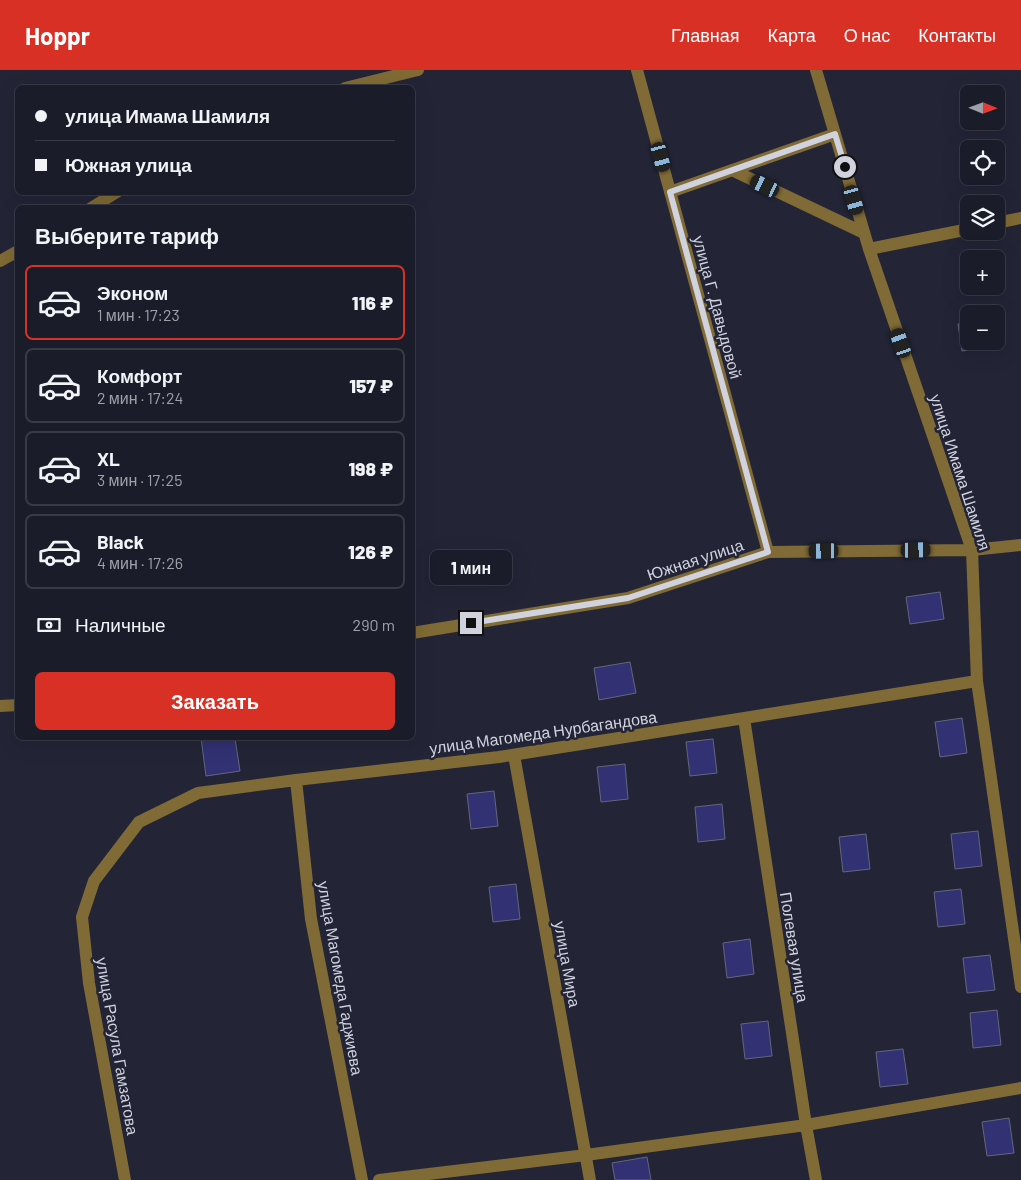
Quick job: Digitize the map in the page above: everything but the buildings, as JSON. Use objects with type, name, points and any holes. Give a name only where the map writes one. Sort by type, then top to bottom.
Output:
[{"type":"street","points":[[357,85],[418,70]]},
{"type":"street","name":"улица Г. Давыдовой","points":[[637,70],[768,552]]},
{"type":"street","name":"улица Имама Шамиля","points":[[816,70],[869,249],[972,550],[977,681],[1021,987]]},
{"type":"street","points":[[670,192],[835,134]]},
{"type":"street","points":[[732,170],[864,233]]},
{"type":"street","points":[[96,205],[112,195]]},
{"type":"street","points":[[1005,221],[1021,218]]},
{"type":"street","points":[[869,249],[960,231]]},
{"type":"street","points":[[0,262],[15,253]]},
{"type":"street","name":"Южная улица","points":[[415,633],[628,598],[768,552],[972,550],[1021,545]]},
{"type":"street","name":"улица Магомеда Нурбагандова","points":[[82,916],[94,880],[139,822],[198,793],[514,755],[977,681]]},
{"type":"street","points":[[0,706],[15,705]]},
{"type":"street","name":"Полевая улица","points":[[744,718],[816,1180]]},
{"type":"street","name":"улица Мира","points":[[514,755],[590,1180]]},
{"type":"street","name":"улица Магомеда Гаджиева","points":[[296,780],[311,919],[362,1180]]},
{"type":"street","name":"улица Расула Гамзатова","points":[[82,916],[89,983],[125,1180]]},
{"type":"street","points":[[379,1180],[586,1155],[806,1125],[1021,1088]]},
{"type":"route","points":[[471,623],[628,598],[768,552],[670,192],[835,134],[845,167]]}]
